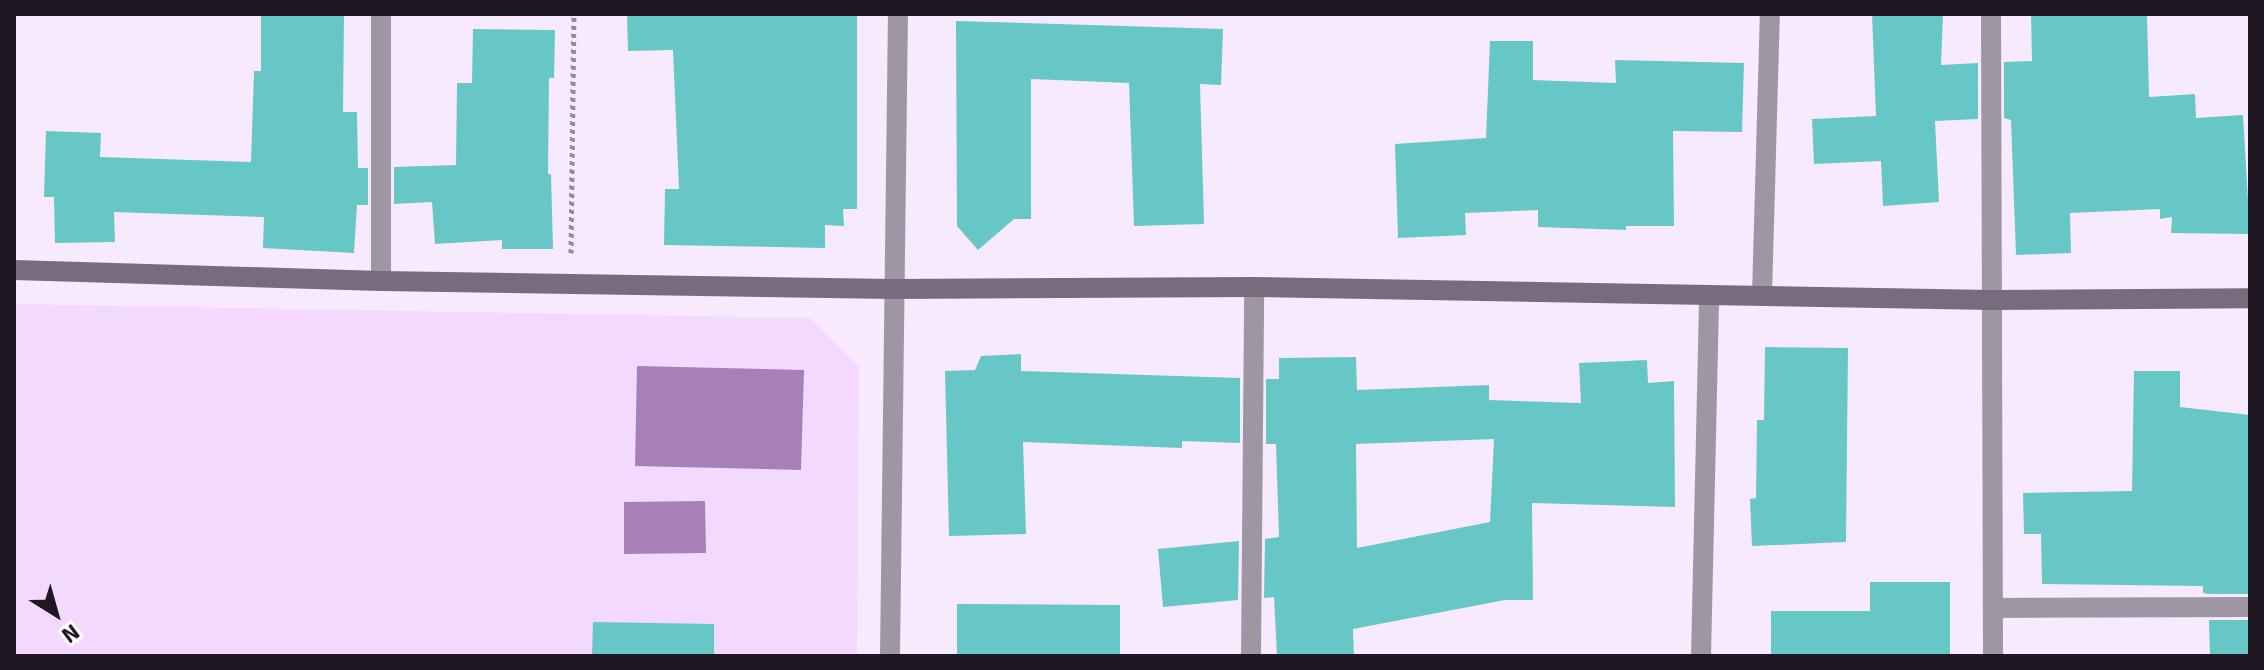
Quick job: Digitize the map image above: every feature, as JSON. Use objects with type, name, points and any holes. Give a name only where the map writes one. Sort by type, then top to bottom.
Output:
[{"type":"street","points":[[381,14],[381,281]]},
{"type":"street","points":[[890,656],[898,14]]},
{"type":"street","points":[[1762,295],[1770,14]]},
{"type":"street","points":[[1991,14],[1993,656]]},
{"type":"street","points":[[14,270],[381,281],[893,289],[1254,287],[1992,300],[2250,298]]},
{"type":"street","points":[[1251,656],[1254,287]]},
{"type":"street","points":[[1701,656],[1709,296]]},
{"type":"street","points":[[1993,608],[2250,607]]},
{"type":"path","points":[[571,259],[574,14]]},
{"type":"shaded area","points":[[14,304],[810,318],[859,367],[857,656],[14,656]]},
{"type":"shaded area","points":[[637,366],[804,370],[801,470],[635,466]]},
{"type":"shaded area","points":[[705,501],[706,553],[624,554],[624,502]]},
{"type":"building","points":[[261,14],[344,14],[343,112],[357,112],[358,168],[368,168],[368,205],[357,205],[354,253],[263,248],[264,217],[114,212],[115,242],[55,243],[54,197],[44,197],[46,131],[101,133],[100,157],[251,162],[254,71],[261,71]]},
{"type":"building","points":[[627,14],[857,14],[857,209],[843,209],[844,226],[825,225],[825,248],[664,245],[665,189],[679,189],[673,50],[628,51]]},
{"type":"building","points":[[1872,14],[1943,14],[1941,65],[1978,63],[1978,119],[1935,121],[1939,202],[1883,206],[1881,161],[1814,164],[1812,119],[1876,116]]},
{"type":"building","points":[[2031,14],[2147,14],[2149,97],[2195,94],[2196,118],[2243,115],[2250,234],[2171,233],[2172,217],[2160,219],[2160,209],[2070,213],[2071,253],[2016,255],[2011,120],[2004,118],[2004,62],[2032,61]]},
{"type":"building","points":[[956,21],[1223,29],[1221,85],[1200,84],[1204,224],[1134,226],[1129,83],[1031,79],[1031,219],[1014,219],[978,250],[957,226]]},
{"type":"building","points":[[473,29],[555,30],[554,78],[549,78],[548,174],[551,174],[553,249],[502,249],[502,240],[435,244],[432,202],[394,204],[394,167],[456,165],[457,83],[472,83]]},
{"type":"building","points":[[1490,41],[1533,41],[1533,80],[1616,83],[1615,60],[1744,63],[1742,132],[1673,131],[1674,226],[1626,226],[1626,230],[1538,227],[1538,210],[1465,213],[1466,235],[1398,238],[1395,144],[1486,138]]},
{"type":"building","points":[[1765,347],[1848,348],[1846,542],[1752,546],[1750,499],[1756,498],[1757,420],[1764,420]]},
{"type":"building","points":[[1021,354],[1021,371],[1240,378],[1240,443],[1182,441],[1182,448],[1023,442],[1026,534],[949,536],[945,371],[975,370],[981,356]]},
{"type":"building","points":[[1356,357],[1357,390],[1489,385],[1489,400],[1581,403],[1579,363],[1647,360],[1648,383],[1674,381],[1675,507],[1532,503],[1533,600],[1505,600],[1353,629],[1354,656],[1277,656],[1274,597],[1264,598],[1265,539],[1279,537],[1276,444],[1266,444],[1266,379],[1279,379],[1279,358]],"holes":[[[1494,439],[1490,522],[1357,548],[1356,444]]]},
{"type":"building","points":[[2134,371],[2180,371],[2180,407],[2250,415],[2250,594],[2208,594],[2203,593],[2203,586],[2042,584],[2041,534],[2024,534],[2023,493],[2132,491]]},
{"type":"building","points":[[1239,541],[1238,600],[1163,607],[1158,549]]},
{"type":"building","points":[[1870,582],[1950,582],[1950,656],[1771,656],[1771,611],[1870,611]]},
{"type":"building","points":[[957,604],[1120,605],[1120,656],[957,656]]},
{"type":"building","points":[[2209,620],[2250,620],[2250,656],[2210,656]]},
{"type":"building","points":[[593,622],[714,624],[714,656],[592,656]]}]
